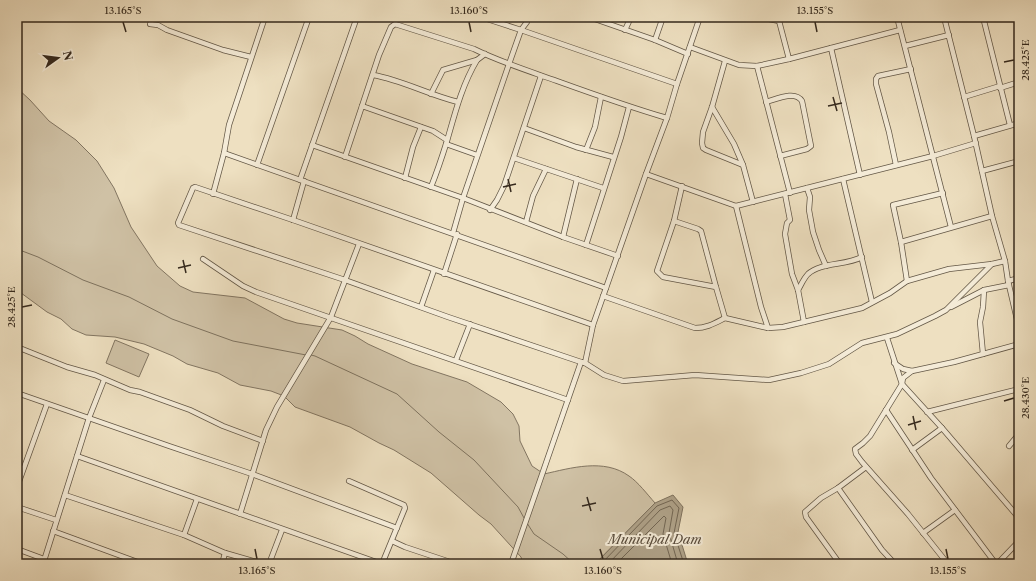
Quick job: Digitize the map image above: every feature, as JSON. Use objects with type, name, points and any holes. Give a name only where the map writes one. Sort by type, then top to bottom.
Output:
[{"type":"street","points":[[213,194],[224,153],[228,129],[265,17]]},
{"type":"street","points":[[257,165],[309,17]]},
{"type":"street","points":[[293,220],[312,145],[357,17]]},
{"type":"street","points":[[481,17],[676,84]]},
{"type":"street","points":[[444,274],[463,198],[477,155],[521,30],[527,22],[528,17]]},
{"type":"street","points":[[589,17],[655,40],[688,54]]},
{"type":"street","points":[[625,30],[631,17]]},
{"type":"street","points":[[655,40],[663,17]]},
{"type":"street","points":[[512,564],[568,400],[583,363],[593,325],[667,118],[676,84],[700,17]]},
{"type":"street","points":[[758,17],[778,19],[789,59]]},
{"type":"street","points":[[897,17],[951,227]]},
{"type":"street","points":[[945,17],[948,35],[976,143],[992,216],[1005,261],[1008,283],[1019,328]]},
{"type":"street","points":[[983,17],[1010,125]]},
{"type":"street","points":[[150,24],[158,25],[167,30],[223,50],[251,57]]},
{"type":"street","points":[[345,157],[373,74],[391,27],[395,24],[474,49],[541,76],[629,107],[667,118]]},
{"type":"street","points":[[690,47],[739,65],[757,66],[900,30]]},
{"type":"street","points":[[905,46],[948,35]]},
{"type":"street","points":[[831,48],[860,175]]},
{"type":"street","points":[[431,94],[443,70],[477,60],[485,54]]},
{"type":"street","points":[[431,187],[447,142],[458,102],[468,76],[477,60]]},
{"type":"street","points":[[725,61],[703,132],[702,143],[703,148],[706,150],[743,165]]},
{"type":"street","points":[[757,66],[780,156],[787,193],[790,220],[787,224],[785,234],[792,274],[798,290],[804,322]]},
{"type":"street","points":[[896,165],[876,79],[878,76],[911,69]]},
{"type":"street","points":[[373,74],[391,78],[431,94],[458,102]]},
{"type":"street","points":[[490,210],[498,200],[504,186],[541,76]]},
{"type":"street","points":[[964,97],[1019,82]]},
{"type":"street","points":[[766,102],[792,95],[797,96],[802,101],[811,146],[807,149],[780,156]]},
{"type":"street","points":[[586,150],[595,127],[601,97]]},
{"type":"street","points":[[362,106],[433,131],[447,142],[477,155]]},
{"type":"street","points":[[586,245],[613,157],[621,137],[629,107]]},
{"type":"street","points":[[712,107],[734,144],[743,165],[753,202]]},
{"type":"street","points":[[974,136],[1019,123]]},
{"type":"street","points":[[405,178],[421,127]]},
{"type":"street","points":[[524,128],[586,150],[613,157]]},
{"type":"street","points":[[646,174],[736,206],[933,156],[976,143]]},
{"type":"street","points":[[312,145],[463,198],[490,210],[618,256]]},
{"type":"street","points":[[224,153],[606,288]]},
{"type":"street","points":[[514,158],[603,188]]},
{"type":"street","points":[[982,171],[1019,162]]},
{"type":"street","points":[[526,222],[533,196],[546,169]]},
{"type":"street","points":[[563,237],[577,179]]},
{"type":"street","points":[[843,179],[872,302]]},
{"type":"street","points":[[682,186],[674,222],[657,268],[658,273],[663,276],[716,288]]},
{"type":"street","points":[[593,325],[293,220],[193,188],[178,223],[179,225],[346,280],[583,363],[604,375],[623,381],[695,375],[770,380],[801,373],[829,364],[862,344],[887,338],[907,330],[984,290],[1019,278]]},
{"type":"street","points":[[807,188],[810,197],[809,210],[813,232],[826,266]]},
{"type":"street","points":[[907,281],[893,205],[943,193]]},
{"type":"street","points":[[736,206],[761,307],[768,328]]},
{"type":"street","points":[[901,242],[992,216]]},
{"type":"street","points":[[674,222],[701,231],[725,318]]},
{"type":"street","points":[[240,514],[266,430],[277,407],[331,317],[359,244]]},
{"type":"street","points":[[798,290],[807,274],[814,269],[849,262],[862,257]]},
{"type":"street","points":[[203,259],[243,286],[288,304],[331,317],[387,338],[456,360],[568,400]]},
{"type":"street","points":[[603,296],[695,328],[704,328],[725,318],[768,328],[783,327],[862,308],[890,293],[907,281],[949,269],[1005,261]]},
{"type":"street","points":[[946,310],[992,264]]},
{"type":"street","points":[[421,306],[434,270]]},
{"type":"street","points":[[983,354],[980,322],[984,290]]},
{"type":"street","points":[[456,360],[470,324]]},
{"type":"street","points":[[887,338],[902,384],[1018,516]]},
{"type":"street","points":[[948,564],[924,532],[866,467],[856,454],[855,448],[870,436],[902,384],[903,378],[912,371],[1019,344]]},
{"type":"street","points":[[17,347],[67,367],[95,375],[130,390],[140,392],[190,410],[223,426],[262,441]]},
{"type":"street","points":[[894,363],[903,369],[912,371]]},
{"type":"street","points":[[17,549],[43,562],[89,418],[104,380]]},
{"type":"street","points":[[927,412],[1019,389]]},
{"type":"street","points":[[17,393],[252,474],[397,528]]},
{"type":"street","points":[[17,486],[47,404]]},
{"type":"street","points":[[886,410],[930,478],[996,564],[1019,540]]},
{"type":"street","points":[[912,450],[942,428]]},
{"type":"street","points":[[1009,446],[1019,434]]},
{"type":"street","points":[[77,456],[282,530],[382,564],[405,508],[404,505],[349,481]]},
{"type":"street","points":[[840,564],[805,513],[813,504],[866,467]]},
{"type":"street","points":[[838,488],[882,550],[895,564]]},
{"type":"street","points":[[65,495],[184,536],[225,553],[264,564]]},
{"type":"street","points":[[184,536],[197,499]]},
{"type":"street","points":[[17,507],[56,520]]},
{"type":"street","points":[[924,532],[955,510]]},
{"type":"street","points":[[269,564],[282,530]]},
{"type":"street","points":[[53,531],[143,564]]},
{"type":"street","points":[[392,541],[405,547],[456,564]]},
{"type":"street","points":[[222,564],[225,553]]},
{"type":"shaded area","points":[[17,88],[49,121],[76,140],[97,161],[114,188],[131,227],[157,266],[180,286],[193,292],[245,298],[284,319],[297,323],[342,330],[368,344],[412,364],[467,382],[501,402],[513,414],[519,426],[520,441],[532,466],[544,474],[576,467],[609,467],[619,470],[629,476],[655,503],[595,564],[523,564],[521,557],[491,524],[431,473],[394,450],[350,427],[295,407],[284,396],[271,391],[240,385],[218,373],[187,364],[173,356],[144,344],[115,337],[86,335],[72,329],[61,319],[47,312],[17,290]]},
{"type":"shaded area","points":[[115,340],[149,354],[139,377],[106,363]]},
{"type":"water","name":"Municipal Dam","points":[[673,495],[683,507],[678,532],[687,561],[692,564],[595,564],[655,503]]},
{"type":"waterway","points":[[17,249],[38,257],[83,280],[129,297],[172,319],[233,341],[306,355]]},
{"type":"waterway","points":[[311,355],[397,394],[439,432],[474,460],[518,507],[524,518]]},
{"type":"waterway","points":[[527,523],[534,534],[563,554],[574,564]]}]
